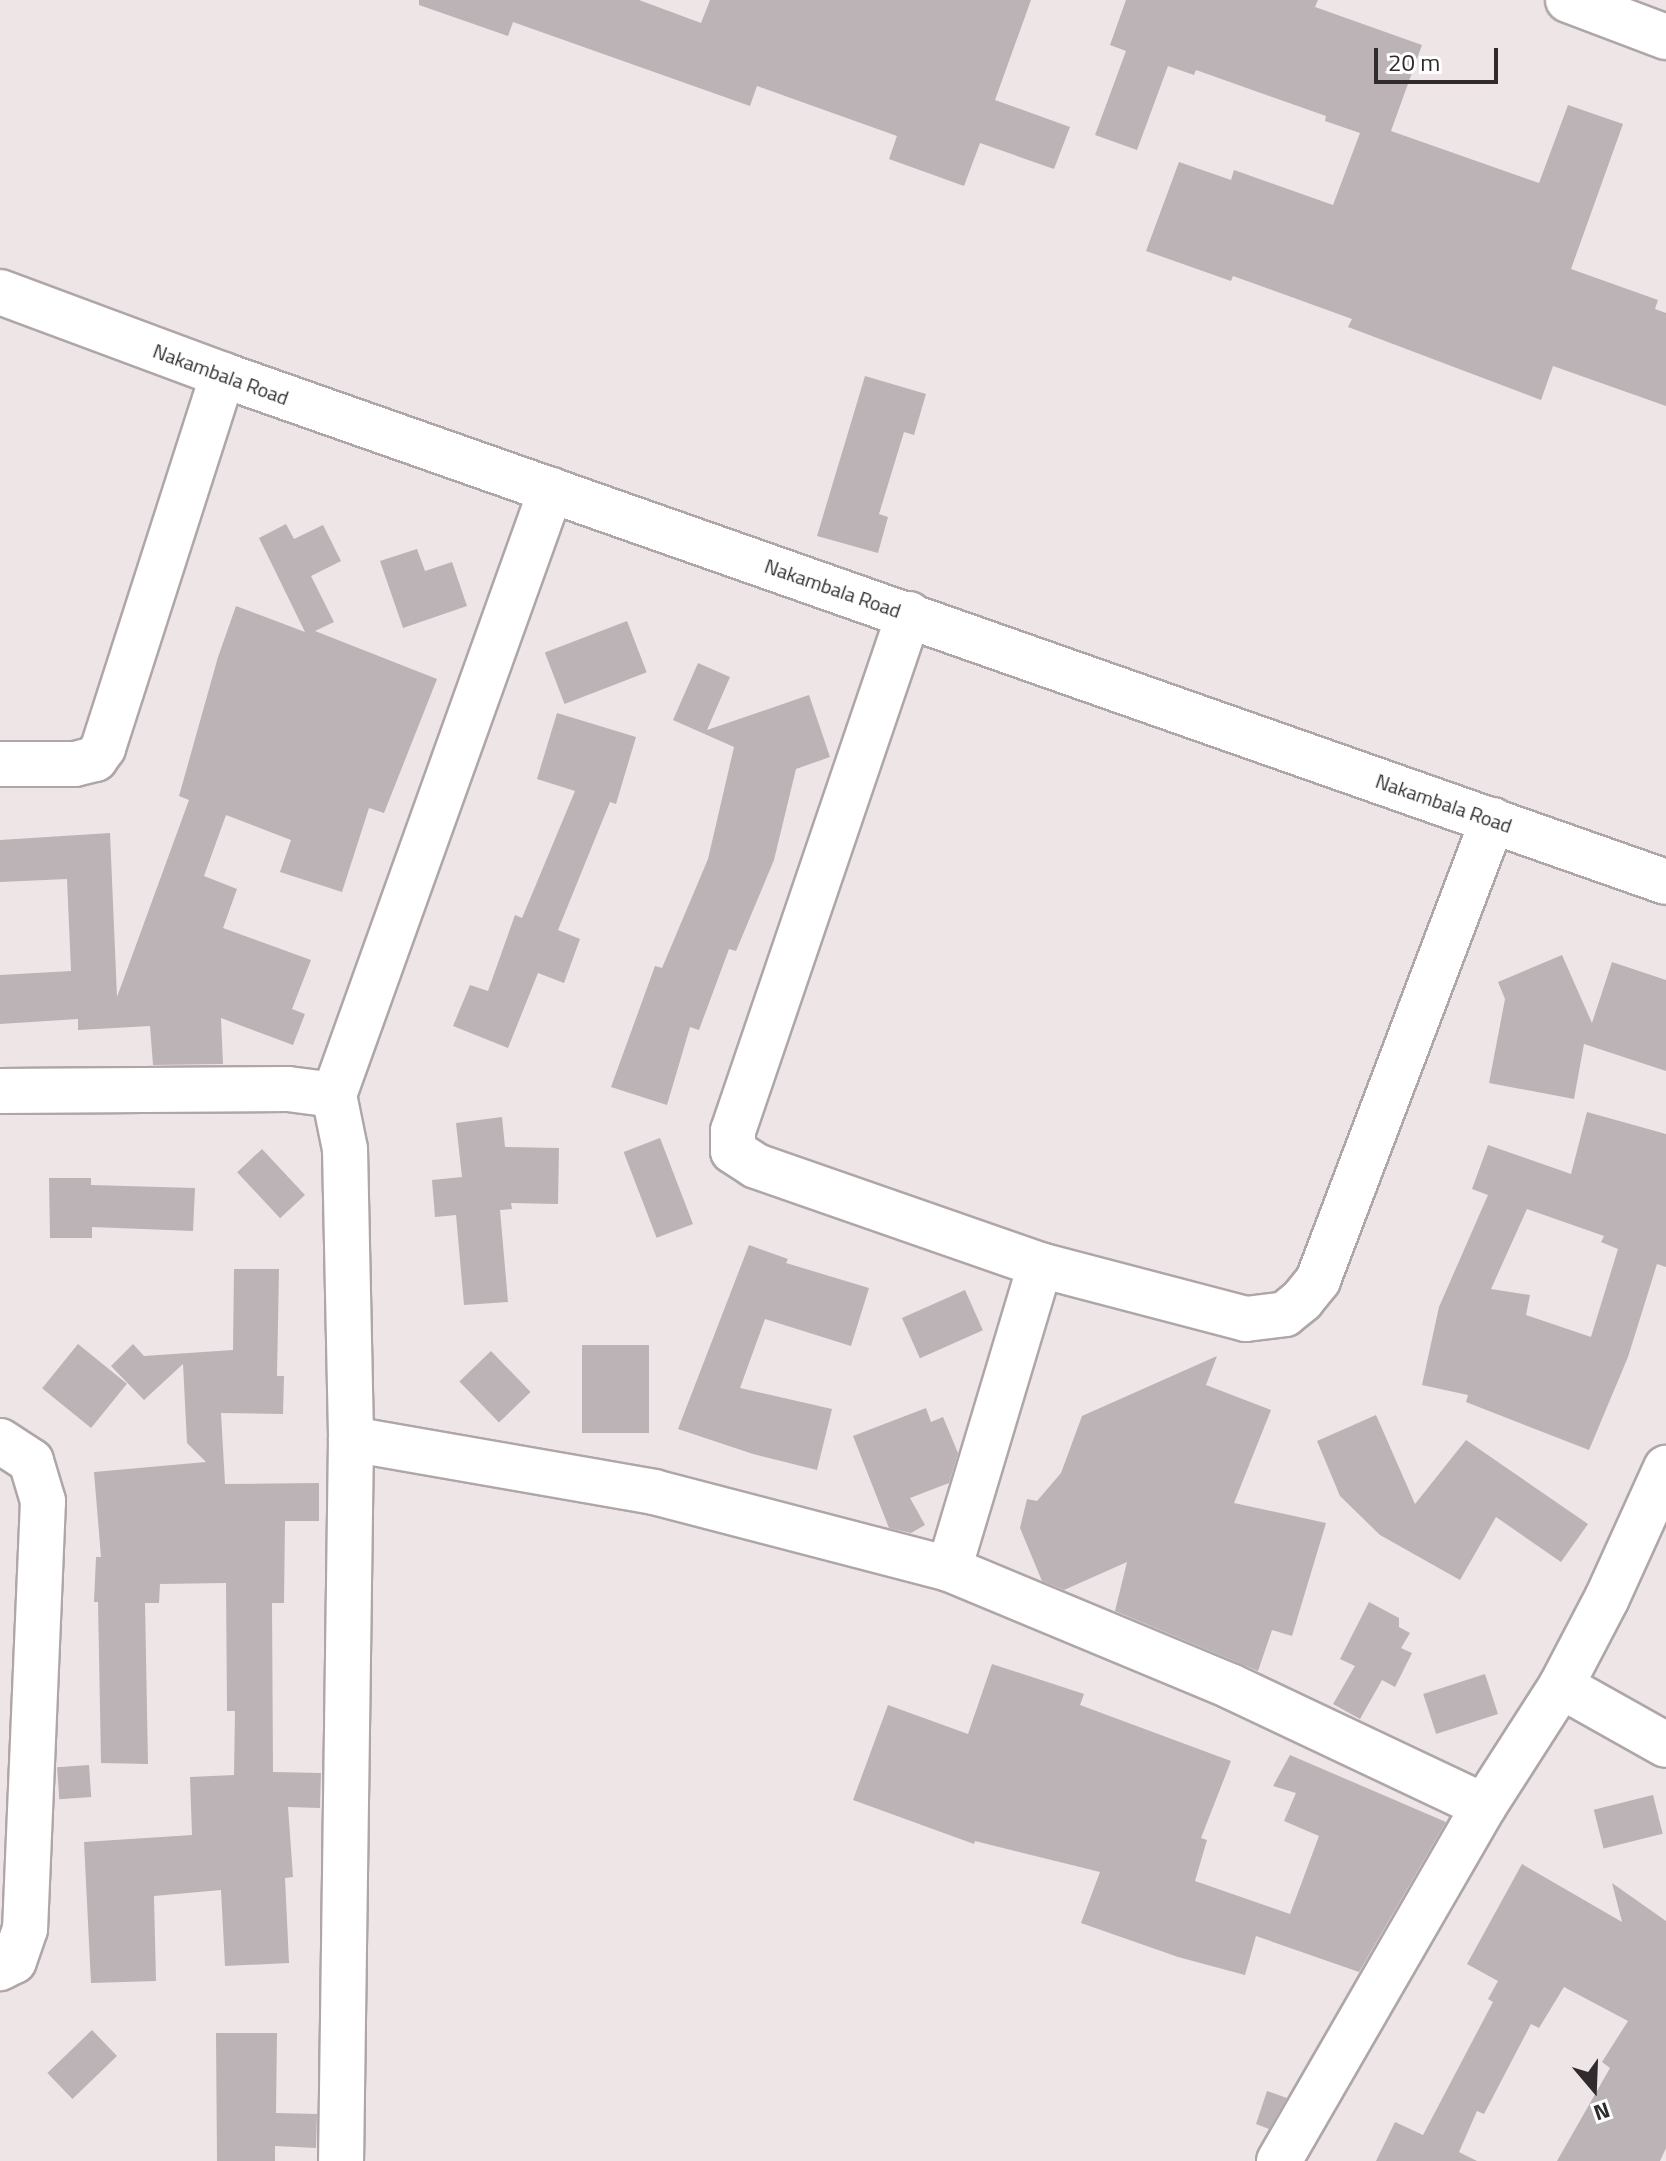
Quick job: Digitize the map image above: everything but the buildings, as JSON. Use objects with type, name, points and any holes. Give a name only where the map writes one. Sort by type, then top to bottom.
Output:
[{"type":"street","points":[[1568,0],[1666,37]]},
{"type":"street","name":"Nakambala Road","points":[[0,292],[223,375],[1666,882]]},
{"type":"street","points":[[0,764],[75,764],[95,759],[103,748],[223,375]]},
{"type":"street","points":[[341,2161],[351,1439],[345,1149],[334,1095],[551,490]]},
{"type":"street","points":[[909,614],[733,1131],[733,1151],[756,1166],[1040,1265],[1246,1319],[1285,1314],[1302,1300],[1318,1280],[1493,820]]},
{"type":"street","points":[[0,1091],[288,1089],[334,1095]]},
{"type":"street","points":[[949,1569],[1040,1265]]},
{"type":"street","points":[[351,1439],[654,1492],[949,1569],[1230,1686],[1484,1806]]},
{"type":"street","points":[[0,1441],[31,1461],[43,1501],[25,1929],[14,1961],[0,1968]]},
{"type":"street","points":[[1279,2161],[1484,1806],[1561,1686],[1607,1598],[1666,1468]]},
{"type":"street","points":[[1561,1686],[1666,1745]]}]
